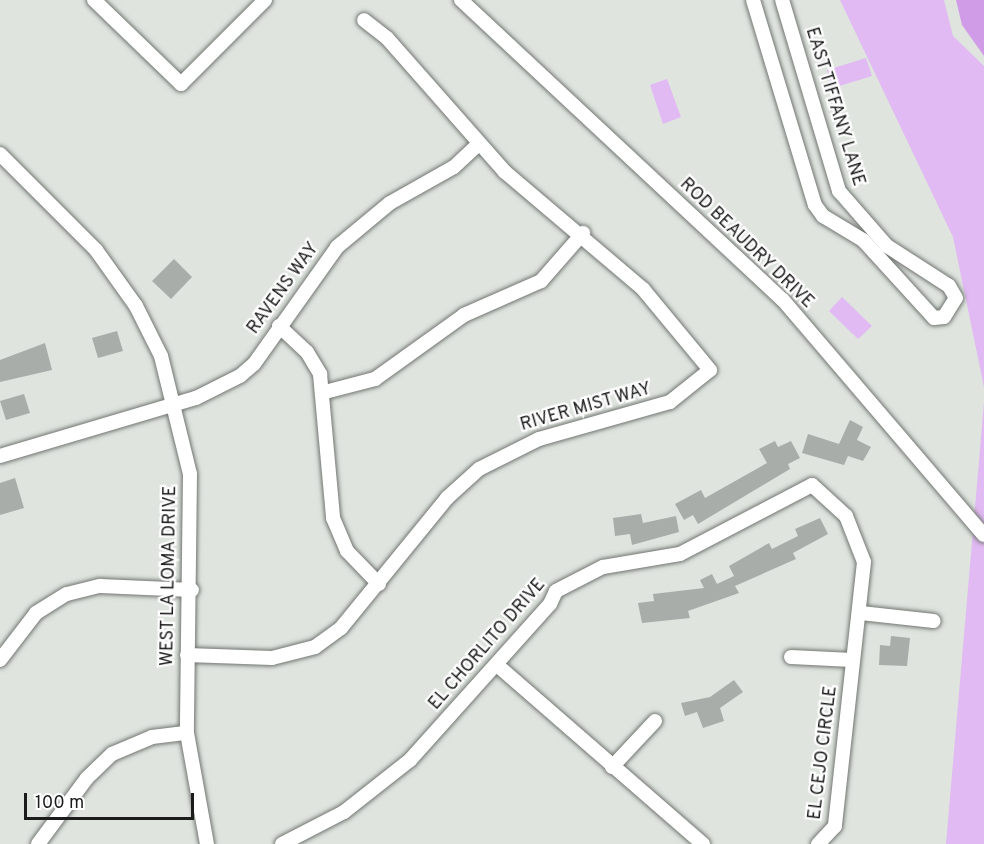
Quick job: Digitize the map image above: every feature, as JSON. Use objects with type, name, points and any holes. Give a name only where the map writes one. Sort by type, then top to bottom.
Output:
[{"type":"street","points":[[94,0],[181,84],[266,0]]},
{"type":"street","name":"EAST TIFFANY LANE","points":[[753,0],[806,177],[823,216],[863,240],[934,318],[949,313],[956,298],[949,286],[887,246],[847,207],[831,169],[782,0]]},
{"type":"street","name":"ROD BEAUDRY DRIVE","points":[[465,1],[783,300],[984,535]]},
{"type":"street","name":"RIVER MIST WAY","points":[[187,655],[272,658],[302,652],[331,637],[379,584],[447,498],[488,463],[539,439],[655,409],[685,393],[710,370],[649,295],[583,233],[478,145],[387,38],[364,20]]},
{"type":"street","name":"RAVENS WAY","points":[[0,456],[175,404],[240,376],[279,326],[315,272],[354,231],[390,203],[454,167],[478,145]]},
{"type":"street","name":"WEST LA LOMA DRIVE","points":[[0,154],[78,229],[122,283],[161,356],[175,404],[190,474],[192,590],[187,655],[187,733],[207,844]]},
{"type":"street","points":[[806,177],[831,169]]},
{"type":"street","points":[[325,392],[375,379],[464,315],[527,290],[554,271],[583,233]]},
{"type":"street","points":[[279,326],[307,352],[325,392],[333,518],[347,551],[379,584]]},
{"type":"street","name":"EL CEJO CIRCLE","points":[[812,485],[846,516],[861,545],[861,613],[852,660],[835,826],[818,844]]},
{"type":"street","name":"EL CHORLITO DRIVE","points":[[282,844],[344,812],[390,778],[497,665],[556,591],[570,581],[603,567],[680,555],[812,485]]},
{"type":"street","points":[[0,660],[36,613],[67,594],[100,586],[192,590]]},
{"type":"street","points":[[861,613],[934,621]]},
{"type":"street","name":"EL CEJO CIRCLE","points":[[791,657],[852,660]]},
{"type":"street","points":[[497,665],[703,844]]},
{"type":"street","points":[[612,767],[655,721]]},
{"type":"street","points":[[38,844],[87,778],[112,754],[152,736],[187,733]]},
{"type":"shaded area","points":[[840,0],[944,0],[953,36],[984,66],[984,387],[953,237]]},
{"type":"shaded area","points":[[956,0],[984,0],[984,56],[962,25]]},
{"type":"shaded area","points":[[866,58],[872,76],[833,88],[827,70]]},
{"type":"shaded area","points":[[667,79],[681,117],[663,124],[650,85]]},
{"type":"shaded area","points":[[842,297],[872,326],[858,339],[829,311]]},
{"type":"shaded area","points":[[984,403],[984,844],[946,844]]},
{"type":"building","points":[[174,259],[192,277],[171,299],[152,281]]},
{"type":"building","points":[[117,331],[123,351],[98,358],[92,338]]},
{"type":"building","points":[[45,343],[52,370],[0,382],[0,360]]},
{"type":"building","points":[[24,394],[30,413],[6,420],[0,401]]},
{"type":"building","points":[[850,420],[863,427],[857,440],[871,447],[863,461],[848,456],[844,465],[802,453],[808,434],[839,444]]},
{"type":"building","points":[[775,441],[778,447],[791,441],[800,458],[788,464],[790,469],[698,524],[693,515],[684,520],[675,504],[701,490],[705,498],[767,463],[759,449]]},
{"type":"building","points":[[15,478],[24,508],[0,515],[0,483]]},
{"type":"building","points":[[641,514],[643,523],[676,516],[679,532],[632,545],[630,534],[615,536],[613,518]]},
{"type":"building","points":[[820,518],[828,534],[793,553],[796,559],[735,586],[739,593],[688,611],[690,618],[642,623],[638,603],[654,601],[653,594],[704,588],[700,580],[712,574],[717,584],[734,576],[729,566],[769,543],[772,549],[798,536],[795,529]]},
{"type":"building","points":[[891,636],[910,638],[907,666],[879,665],[880,645],[890,646]]},
{"type":"building","points":[[734,680],[743,692],[720,708],[724,721],[703,728],[697,712],[685,716],[681,703],[710,697]]}]
